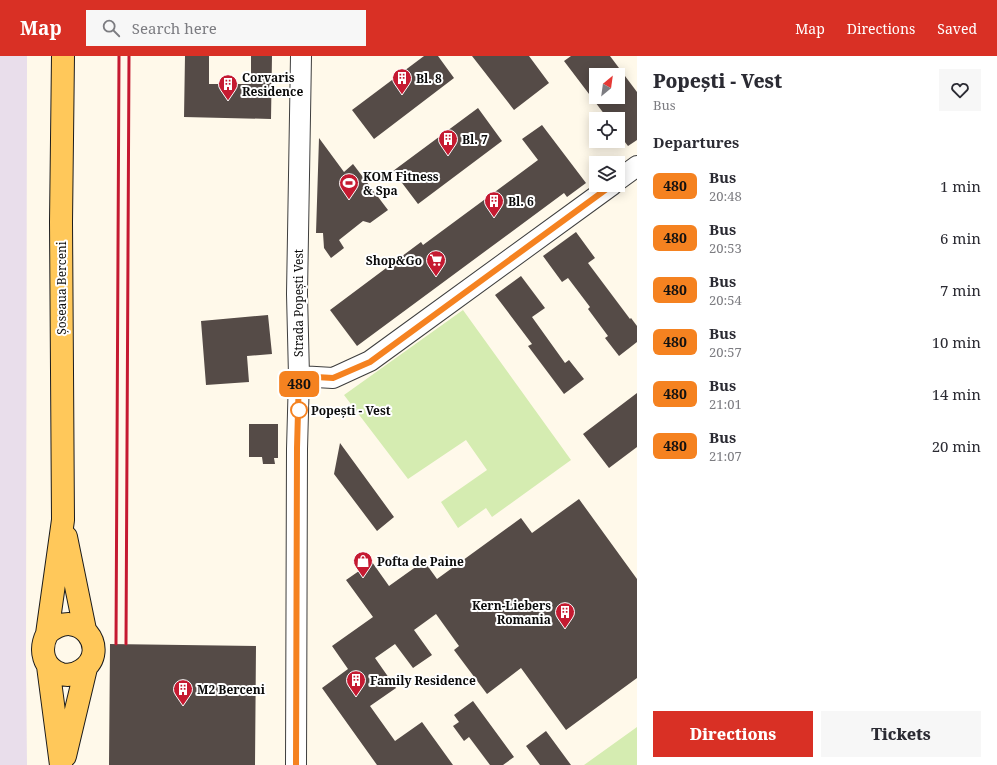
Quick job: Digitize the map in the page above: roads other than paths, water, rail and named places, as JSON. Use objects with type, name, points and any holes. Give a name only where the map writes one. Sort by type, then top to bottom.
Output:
[{"type":"main road","name":"Șoseaua Berceni","points":[[62,765],[48,666],[42,651],[47,634],[62,520],[61,203],[63,56]]},
{"type":"main road","name":"Șoseaua Berceni","points":[[62,520],[85,630],[90,636],[93,649],[91,661],[86,668],[62,765]]},
{"type":"main road","points":[[47,634],[53,628],[69,623],[85,630]]},
{"type":"main road","points":[[48,666],[63,674],[79,672],[86,668]]},
{"type":"street","name":"Strada Popești Vest","points":[[296,765],[297,448],[299,376],[298,294],[301,56]]},
{"type":"street","points":[[625,175],[637,166]]},
{"type":"street","points":[[299,376],[333,378],[370,362],[602,192]]},
{"type":"railway","points":[[116,644],[119,56]]},
{"type":"railway","points":[[126,644],[129,56]]},
{"type":"place","name":"Bl. 8","points":[[402,95]]},
{"type":"place","name":"Corvaris Residence","points":[[228,101]]},
{"type":"place","name":"Bl. 7","points":[[448,156]]},
{"type":"place","name":"KOM Fitness & Spa","points":[[349,200]]},
{"type":"place","name":"Bl. 6","points":[[494,218]]},
{"type":"place","name":"Shop&Go","points":[[436,277]]},
{"type":"place","name":"Popești - Vest","points":[[299,410]]},
{"type":"place","name":"Pofta de Paine","points":[[363,578]]},
{"type":"place","name":"Kern-Liebers Romania","points":[[565,629]]},
{"type":"place","name":"Family Residence","points":[[356,697]]},
{"type":"place","name":"M2 Berceni","points":[[183,706]]}]
